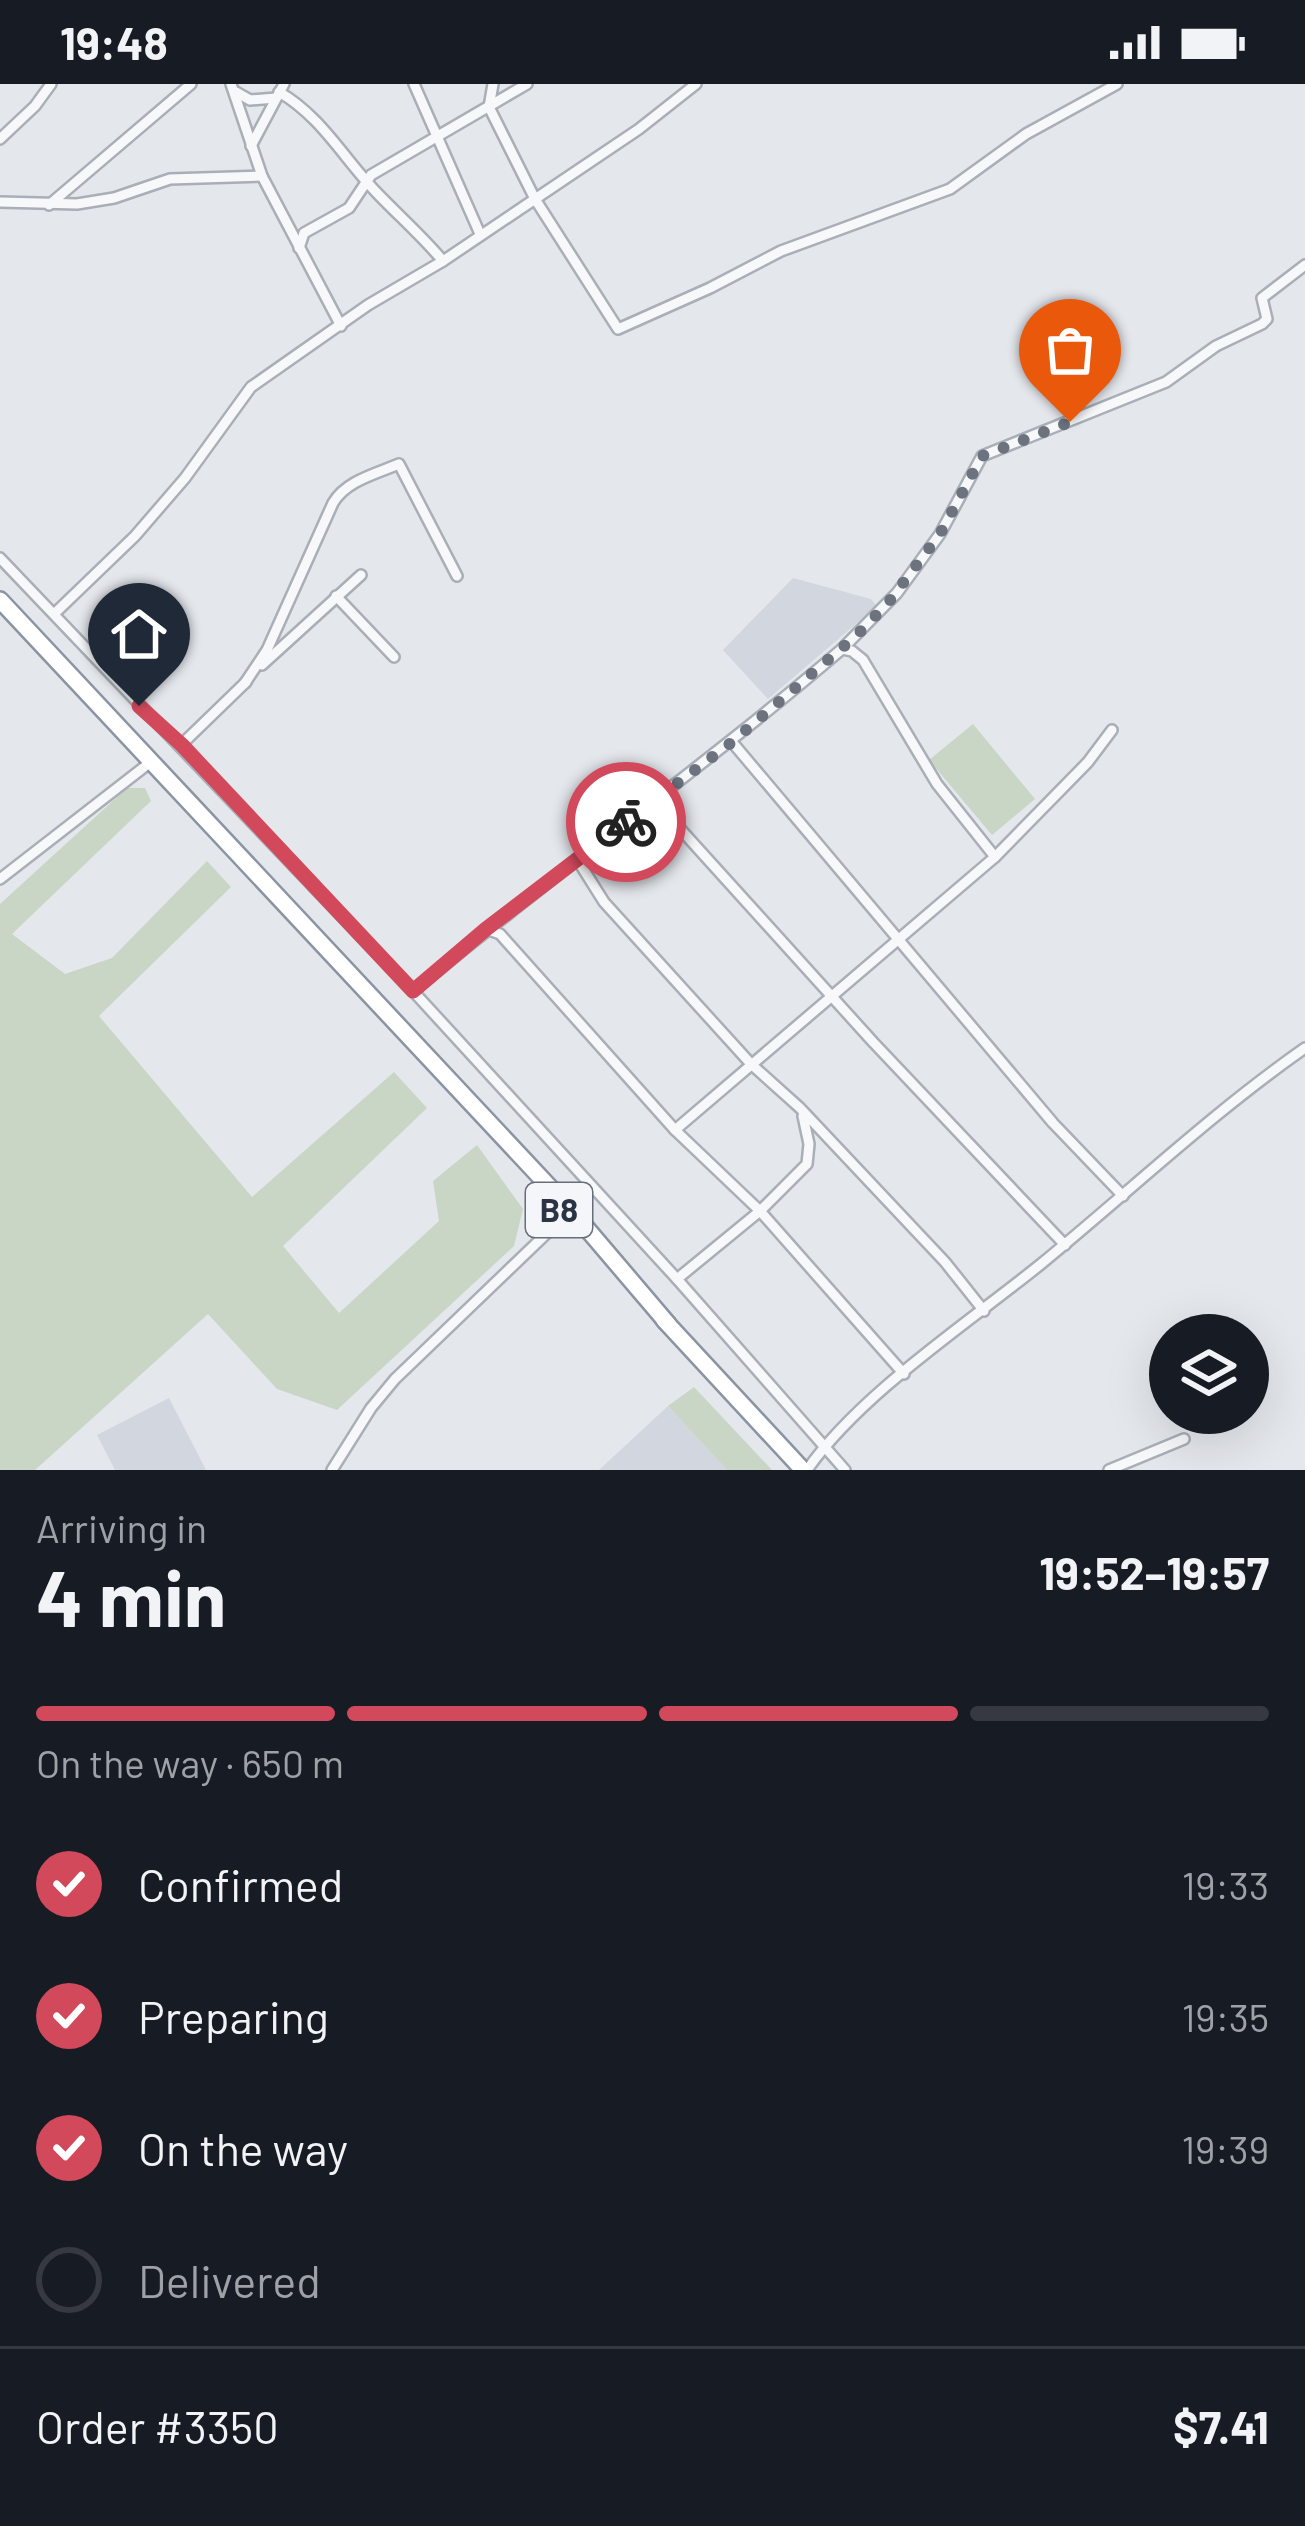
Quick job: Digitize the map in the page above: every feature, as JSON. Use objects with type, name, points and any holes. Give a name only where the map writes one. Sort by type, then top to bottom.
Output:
[{"type":"highway","name":"B8","points":[[0,600],[805,1470]]},
{"type":"street","points":[[0,139],[51,84]]},
{"type":"street","points":[[49,206],[190,84]]},
{"type":"street","points":[[414,84],[480,234]]},
{"type":"street","points":[[493,84],[489,106],[535,199],[618,329],[781,251],[950,189],[1036,128],[1117,84]]},
{"type":"street","points":[[299,248],[304,232],[349,208],[366,180],[436,134],[527,84]]},
{"type":"street","points":[[54,614],[135,536],[251,387],[639,129],[696,84]]},
{"type":"street","points":[[233,88],[250,100],[280,91]]},
{"type":"street","points":[[233,88],[262,176],[341,326]]},
{"type":"street","points":[[251,146],[280,91]]},
{"type":"street","points":[[280,91],[323,129],[443,261]]},
{"type":"street","points":[[0,202],[49,206],[114,198],[170,179],[262,176]]},
{"type":"street","points":[[413,991],[486,929],[732,742],[842,649],[897,593],[940,534],[982,456],[1166,382],[1216,346],[1262,324],[1267,319],[1262,298],[1305,265]]},
{"type":"street","points":[[245,683],[267,650],[333,503],[351,484],[398,464],[457,576]]},
{"type":"street","points":[[0,558],[413,991],[845,1470]]},
{"type":"street","points":[[182,745],[362,575]]},
{"type":"street","points":[[336,596],[394,657]]},
{"type":"street","points":[[842,649],[863,660],[937,784],[995,857]]},
{"type":"street","points":[[675,1130],[995,857],[1088,762],[1112,730]]},
{"type":"street","points":[[732,742],[1053,1123],[1123,1196]]},
{"type":"street","points":[[0,879],[152,761]]},
{"type":"street","points":[[655,801],[1065,1245]]},
{"type":"street","points":[[577,860],[604,902],[751,1064],[800,1108],[945,1262],[984,1310]]},
{"type":"street","points":[[486,929],[500,934],[675,1130],[760,1211],[904,1374]]},
{"type":"street","points":[[805,1470],[823,1446],[904,1374],[1254,1084],[1305,1048]]},
{"type":"street","points":[[677,1279],[760,1211],[807,1164],[808,1129],[800,1108]]},
{"type":"street","points":[[332,1470],[395,1378],[568,1213]]},
{"type":"street","points":[[1109,1470],[1184,1439]]},
{"type":"shaded area","points":[[793,578],[871,599],[877,606],[768,699],[723,650]]},
{"type":"shaded area","points":[[169,1398],[206,1470],[115,1470],[97,1435]]},
{"type":"shaded area","points":[[668,1406],[727,1470],[599,1470]]},
{"type":"green space","points":[[973,724],[1035,799],[992,835],[929,760]]},
{"type":"green space","points":[[127,788],[145,788],[151,801],[12,934],[65,974],[112,958],[207,861],[231,887],[99,1016],[252,1197],[394,1072],[427,1108],[283,1246],[339,1313],[439,1221],[433,1181],[477,1145],[523,1209],[514,1246],[337,1410],[277,1389],[208,1314],[35,1470],[0,1470],[0,904]]},
{"type":"green space","points":[[694,1387],[772,1470],[727,1470],[668,1406]]},
{"type":"way so far","points":[[626,822],[732,742],[857,635],[897,593],[940,534],[982,456],[1070,422]]},
{"type":"route","points":[[139,706],[182,745],[413,991],[626,822]]}]
